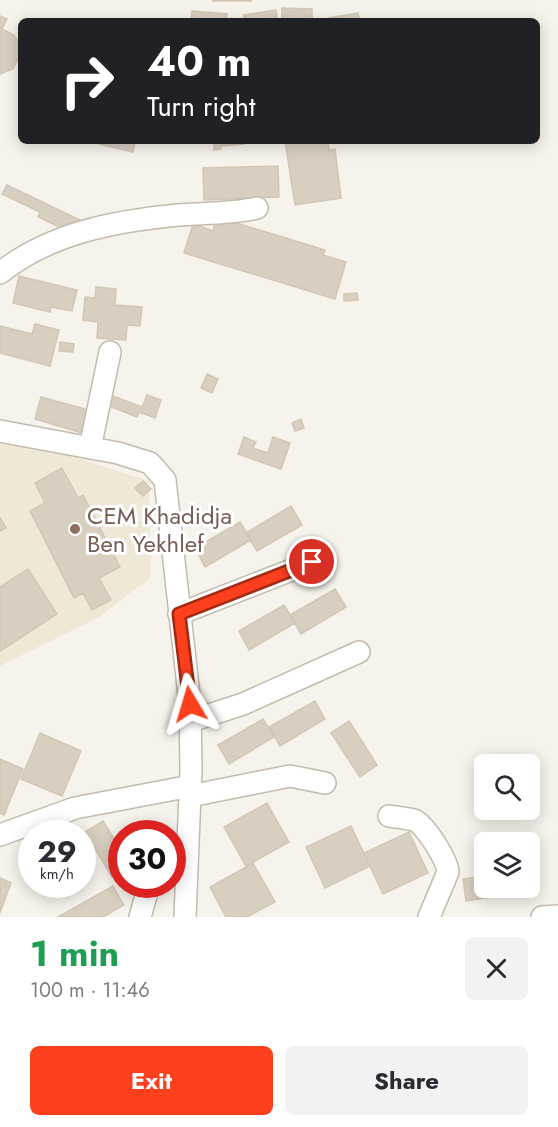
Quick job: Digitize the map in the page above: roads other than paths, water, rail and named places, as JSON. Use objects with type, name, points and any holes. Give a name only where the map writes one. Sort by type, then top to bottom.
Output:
[{"type":"street","points":[[0,273],[21,256],[49,242],[78,233],[176,216],[257,208]]},
{"type":"street","points":[[90,448],[111,352]]},
{"type":"street","points":[[0,431],[90,448],[150,463],[165,480],[191,721],[185,917]]},
{"type":"street","points":[[179,614],[312,562]]},
{"type":"street","points":[[191,721],[243,704],[359,652]]},
{"type":"street","points":[[0,835],[75,808],[290,776],[325,783]]},
{"type":"street","points":[[389,816],[415,821],[422,826],[447,864],[448,872],[429,917]]},
{"type":"street","points":[[140,917],[145,898]]},
{"type":"street","points":[[542,917],[558,916]]},
{"type":"place","name":"CEM Khadidja Ben Yekhlef","points":[[75,529]]}]
